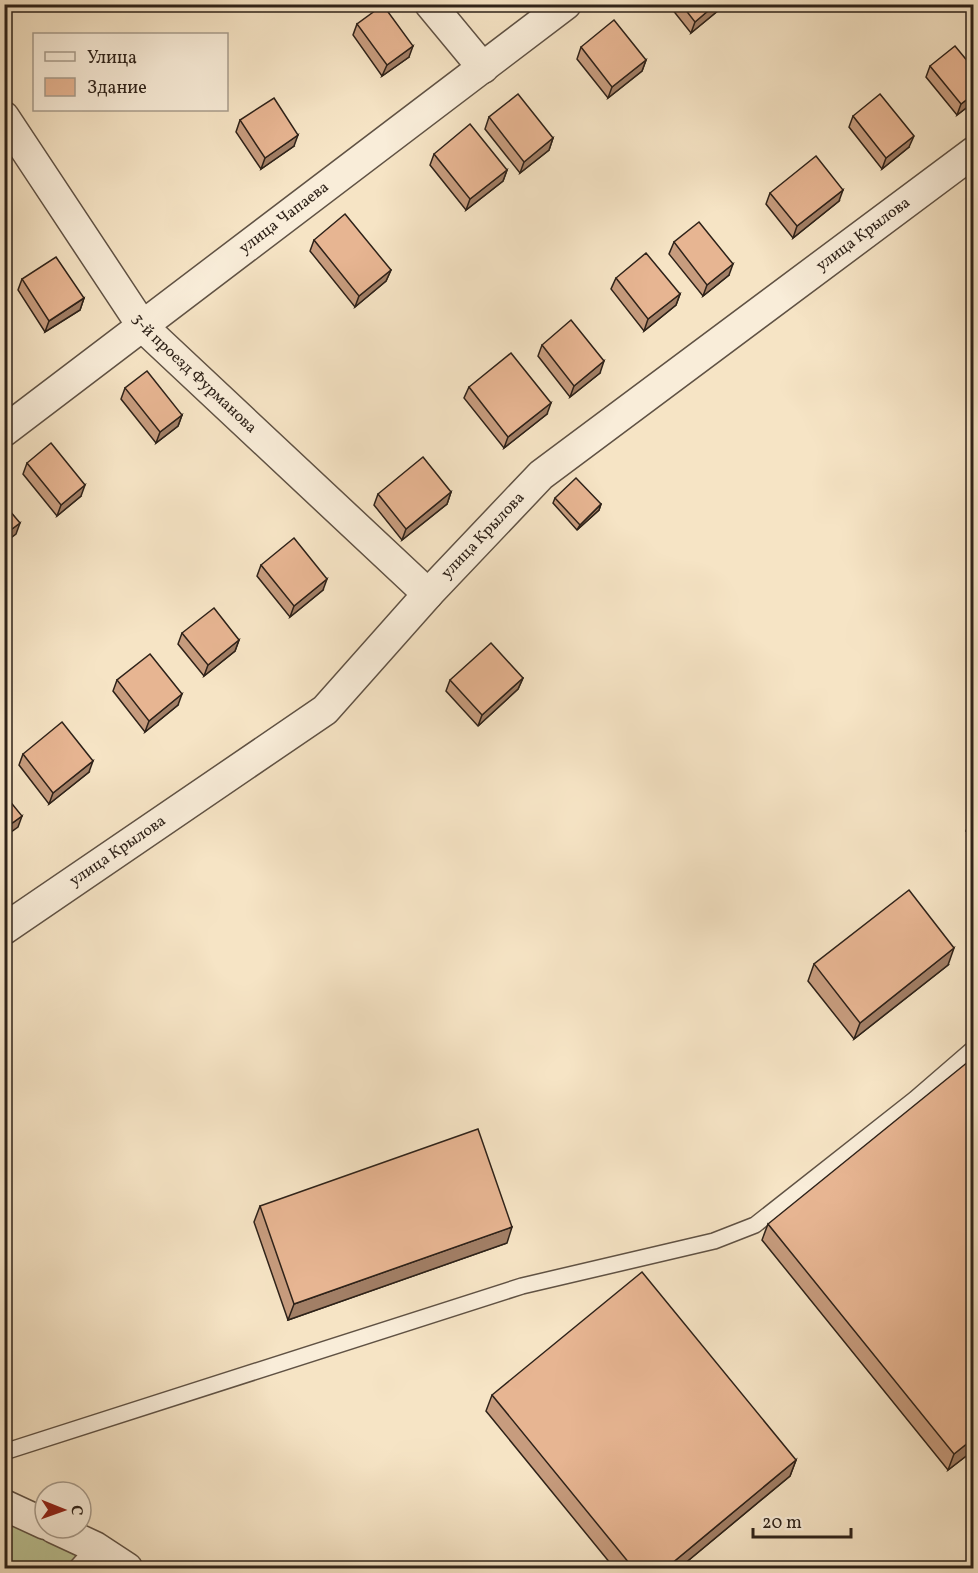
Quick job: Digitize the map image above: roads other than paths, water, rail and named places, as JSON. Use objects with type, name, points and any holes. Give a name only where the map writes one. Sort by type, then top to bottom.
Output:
[{"type":"street","points":[[430,4],[483,68]]},
{"type":"street","name":"улица Чапаева","points":[[4,431],[566,4]]},
{"type":"street","name":"3-й проезд Фурманова","points":[[4,117],[143,327],[428,594]]},
{"type":"street","name":"улица Крылова","points":[[4,929],[325,710],[428,594],[541,475],[974,152]]},
{"type":"street","points":[[4,1505],[33,1518]]},
{"type":"street","points":[[66,1540],[85,1558],[127,1569]]},
{"type":"lane","points":[[4,1452],[522,1286],[714,1241],[755,1225],[915,1099],[974,1048]]}]
